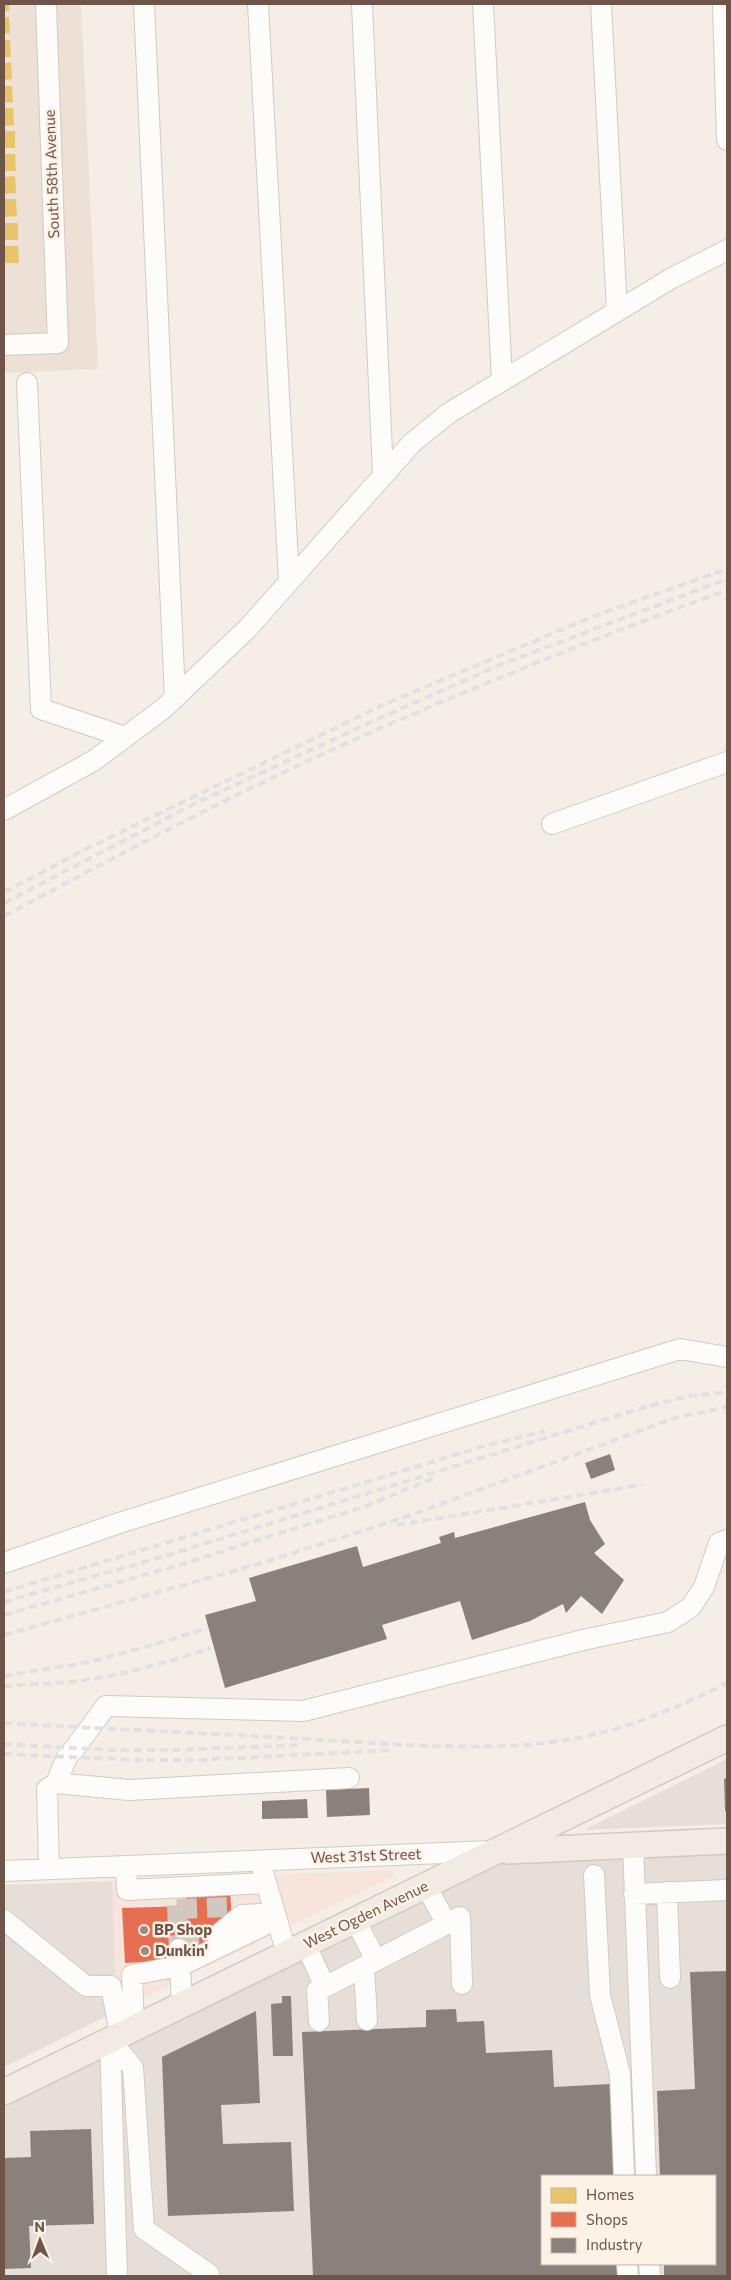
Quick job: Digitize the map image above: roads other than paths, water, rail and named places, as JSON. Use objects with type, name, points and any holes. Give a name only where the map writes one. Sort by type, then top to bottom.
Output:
[{"type":"main road","name":"West Ogden Avenue","points":[[4,2092],[727,1738]]},
{"type":"main road","name":"West 31st Street","points":[[496,1851],[727,1841]]},
{"type":"street","name":"South 58th Avenue","points":[[4,346],[58,343],[46,4]]},
{"type":"street","points":[[144,4],[175,698]]},
{"type":"street","points":[[258,4],[290,581]]},
{"type":"street","points":[[362,4],[384,475]]},
{"type":"street","points":[[483,4],[502,381]]},
{"type":"street","points":[[601,4],[617,311]]},
{"type":"street","points":[[723,4],[727,140]]},
{"type":"street","points":[[4,810],[93,761],[175,698],[248,628],[412,443],[449,413],[672,278],[727,250]]},
{"type":"street","points":[[27,383],[41,709],[125,737]]},
{"type":"street","points":[[552,824],[727,762]]},
{"type":"street","points":[[4,1563],[119,1523],[680,1348],[727,1357]]},
{"type":"street","points":[[49,1868],[47,1789],[56,1783],[67,1757],[106,1706],[303,1711],[583,1640],[668,1622],[692,1607],[704,1587],[719,1543],[727,1540]]},
{"type":"street","points":[[56,1783],[129,1790],[349,1778]]},
{"type":"street","points":[[632,1846],[646,2175]]},
{"type":"street","name":"West 31st Street","points":[[4,1871],[496,1851]]},
{"type":"street","points":[[260,1860],[276,1916],[297,1949],[326,1987]]},
{"type":"street","points":[[126,1866],[127,1890],[177,1896],[266,1883]]},
{"type":"street","points":[[594,1875],[600,1995],[620,2074],[624,2175]]},
{"type":"street","points":[[426,1886],[447,1924]]},
{"type":"street","points":[[634,1894],[727,1890]]},
{"type":"street","points":[[666,1892],[670,1978]]},
{"type":"street","points":[[217,1936],[236,1911],[276,1916]]},
{"type":"street","points":[[117,2276],[121,2034],[132,1975],[179,1958],[276,1916]]},
{"type":"street","points":[[319,2021],[317,1991],[460,1917],[462,1984]]},
{"type":"street","points":[[4,1920],[86,1986],[111,1986],[121,2034],[134,2068],[144,2229],[209,2274],[209,2276]]},
{"type":"street","points":[[355,1920],[370,1964],[367,2020]]},
{"type":"street","points":[[179,1958],[182,2005]]},
{"type":"tunnel","points":[[177,1905],[179,1949]]},
{"type":"tunnel","points":[[177,1909],[230,1907]]},
{"type":"tunnel","points":[[179,1938],[217,1936]]},
{"type":"railway","points":[[4,892],[88,848],[385,704],[594,616],[727,569]]},
{"type":"railway","points":[[4,903],[196,803],[380,718],[502,664],[727,579]]},
{"type":"railway","points":[[4,916],[224,801],[352,741],[511,673],[727,590]]},
{"type":"railway","points":[[4,1602],[172,1554],[642,1408],[689,1396],[727,1392]]},
{"type":"railway","points":[[4,1635],[259,1564],[408,1516],[675,1418],[727,1407]]},
{"type":"railway","points":[[4,1592],[488,1445],[545,1431]]},
{"type":"railway","points":[[4,1615],[176,1566],[366,1506],[437,1477]]},
{"type":"railway","points":[[397,1525],[642,1485]]},
{"type":"railway","points":[[4,1676],[89,1662],[207,1628]]},
{"type":"railway","points":[[4,1686],[68,1682],[111,1676],[211,1648]]},
{"type":"railway","points":[[4,1723],[420,1746],[484,1747],[547,1743],[597,1734],[673,1708],[727,1683]]},
{"type":"railway","points":[[4,1744],[111,1750],[175,1750],[301,1745]]},
{"type":"railway","points":[[4,1754],[135,1760],[197,1760],[393,1750]]},
{"type":"place","name":"BP Shop","points":[[144,1930]]},
{"type":"place","name":"Dunkin'","points":[[145,1951]]}]
